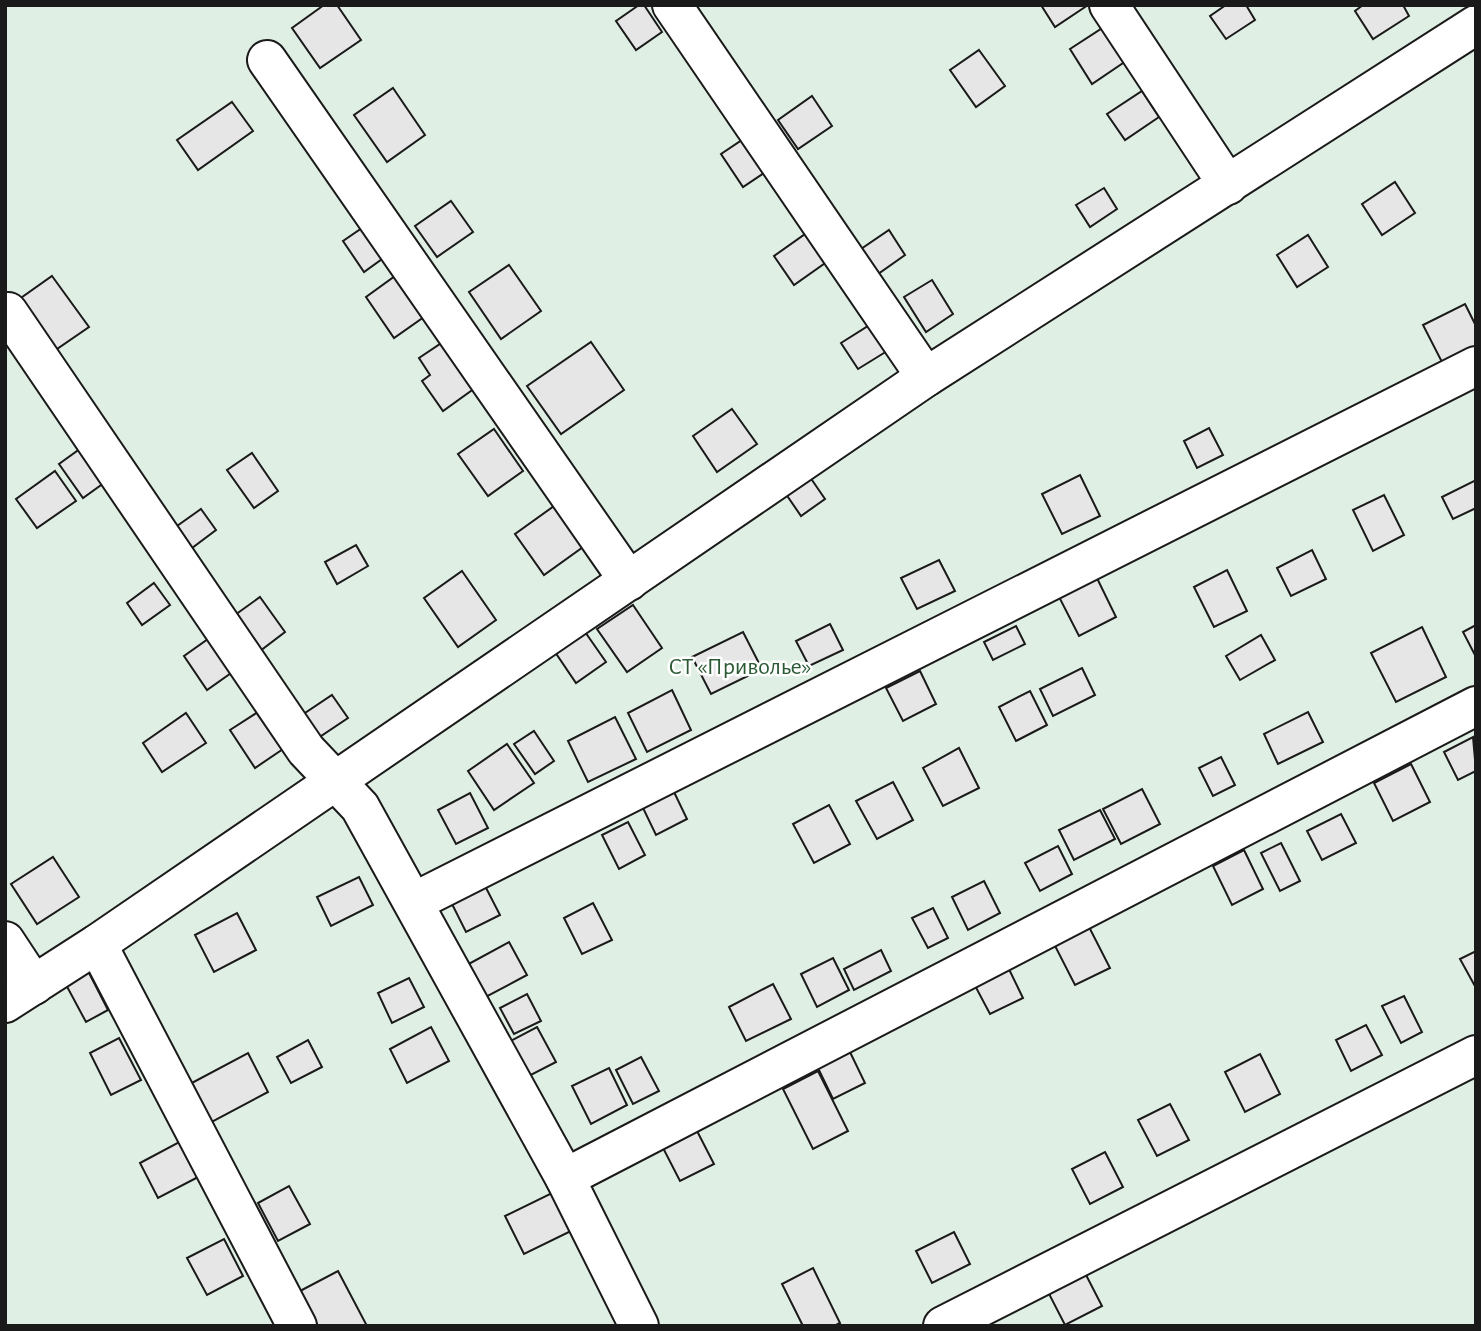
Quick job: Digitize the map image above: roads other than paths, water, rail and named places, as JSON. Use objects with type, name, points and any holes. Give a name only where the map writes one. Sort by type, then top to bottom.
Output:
[{"type":"street","points":[[672,5],[926,377]]},
{"type":"street","points":[[1109,5],[1227,185]]},
{"type":"street","points":[[5,941],[20,994],[926,377],[1476,25]]},
{"type":"street","points":[[267,60],[629,581]]},
{"type":"street","points":[[8,312],[306,750],[360,807],[565,1178],[639,1326]]},
{"type":"street","points":[[414,902],[1476,366]]},
{"type":"street","points":[[565,1178],[1476,706]]},
{"type":"street","points":[[97,944],[298,1326]]},
{"type":"street","points":[[943,1326],[1476,1055]]},
{"type":"park label","name":"СТ «Приволье»","points":[[740,666]]}]
